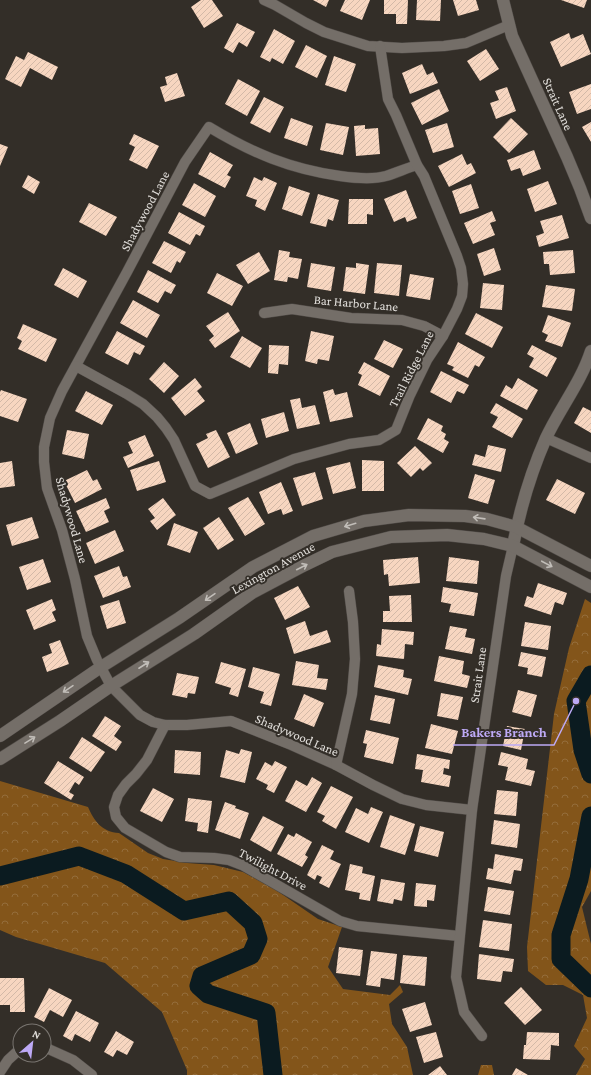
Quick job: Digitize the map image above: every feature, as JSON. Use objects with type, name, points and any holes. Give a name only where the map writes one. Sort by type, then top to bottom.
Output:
[{"type":"street","points":[[264,0],[324,32],[368,46],[402,48],[444,46],[466,43],[510,25]]},
{"type":"street","name":"Strait Lane","points":[[503,0],[512,36],[567,157],[591,218]]},
{"type":"street","name":"Trail Ridge Lane","points":[[76,366],[143,404],[157,417],[174,440],[196,486],[210,494],[294,459],[349,444],[379,440],[396,430],[410,395],[457,309],[462,296],[463,284],[462,273],[457,256],[424,176],[417,165],[388,99],[380,46]]},
{"type":"street","name":"Shadywood Lane","points":[[417,165],[385,177],[356,179],[321,174],[293,167],[267,157],[246,148],[209,127],[185,162],[62,391],[50,418],[44,447],[44,462],[47,488],[62,530],[75,579],[87,636],[111,686],[140,716],[153,722],[165,725],[187,725],[231,721],[289,744],[336,765],[402,798],[426,805],[472,810]]},
{"type":"street","name":"Bar Harbor Lane","points":[[264,313],[292,309],[351,318],[402,320],[424,326],[443,336]]},
{"type":"street","name":"Strait Lane","points":[[482,1036],[464,1012],[456,976],[472,810],[506,576],[516,527],[546,438],[587,363],[591,351]]},
{"type":"street","points":[[546,438],[591,458]]},
{"type":"street","name":"Lexington Avenue","points":[[0,736],[101,667],[179,618],[253,567],[313,536],[364,521],[409,515],[465,516],[487,519],[516,527],[591,566]]},
{"type":"street","name":"Lexington Avenue","points":[[0,759],[60,721],[111,686],[194,634],[252,593],[332,552],[391,537],[447,535],[484,539],[513,546],[591,587]]},
{"type":"street","points":[[336,765],[352,694],[355,659],[353,622],[349,591]]},
{"type":"street","name":"Twilight Drive","points":[[165,725],[147,760],[118,795],[114,807],[116,817],[125,828],[166,852],[180,857],[214,858],[229,860],[242,865],[320,911],[340,921],[357,926],[460,936]]},
{"type":"street","points":[[52,1051],[73,1060],[92,1075]]},
{"type":"street","points":[[0,1072],[12,1056]]},
{"type":"green space","points":[[585,599],[591,603],[591,891],[582,907],[591,944],[591,1075],[576,1075],[585,1059],[574,1046],[587,1018],[583,995],[563,985],[546,985],[528,971],[527,947],[554,714],[569,648]]},
{"type":"green space","points":[[0,781],[88,807],[93,817],[103,828],[119,833],[148,853],[163,859],[214,865],[243,872],[273,888],[318,919],[342,927],[328,967],[343,989],[390,995],[400,985],[403,992],[389,1004],[392,1024],[407,1047],[413,1075],[187,1075],[187,1070],[162,1012],[105,963],[16,937],[0,930]]},
{"type":"green space","points":[[481,1065],[492,1065],[494,1075],[478,1075]]},
{"type":"building","points":[[201,0],[212,0],[223,16],[204,28],[191,7]]},
{"type":"building","points":[[313,0],[329,0],[326,7]]},
{"type":"building","points":[[345,0],[370,0],[362,20],[340,11]]},
{"type":"building","points":[[384,0],[408,0],[407,24],[396,24],[396,14],[384,14]]},
{"type":"building","points":[[417,0],[441,0],[440,21],[416,20]]},
{"type":"building","points":[[453,0],[476,0],[479,10],[458,16]]},
{"type":"building","points":[[561,0],[587,0],[584,8]]},
{"type":"building","points":[[237,23],[255,32],[247,47],[239,42],[233,53],[224,48]]},
{"type":"building","points":[[274,29],[295,41],[283,64],[272,58],[270,62],[260,57]]},
{"type":"building","points":[[569,33],[571,39],[583,34],[591,54],[561,67],[550,42]]},
{"type":"building","points":[[306,45],[327,56],[317,78],[295,67]]},
{"type":"building","points":[[486,49],[499,69],[480,81],[467,61]]},
{"type":"building","points":[[28,52],[58,67],[52,80],[30,68],[21,87],[5,79],[16,56],[24,60]]},
{"type":"building","points":[[334,56],[356,64],[346,92],[325,85]]},
{"type":"building","points":[[422,64],[427,75],[433,72],[438,83],[410,94],[402,73]]},
{"type":"building","points":[[177,73],[185,96],[165,102],[160,87],[167,85],[165,77]]},
{"type":"building","points":[[238,79],[260,91],[247,116],[225,104]]},
{"type":"building","points":[[591,84],[591,109],[577,114],[569,92]]},
{"type":"building","points":[[507,87],[516,111],[496,119],[490,103],[499,100],[495,91]]},
{"type":"building","points":[[439,89],[449,111],[422,125],[411,103]]},
{"type":"building","points":[[264,97],[284,107],[270,133],[250,123]]},
{"type":"building","points":[[291,118],[313,126],[307,146],[284,138]]},
{"type":"building","points":[[511,118],[528,134],[509,153],[493,137]]},
{"type":"building","points":[[591,122],[591,142],[582,127]]},
{"type":"building","points":[[326,123],[349,127],[343,155],[320,150]]},
{"type":"building","points":[[447,123],[454,147],[433,153],[425,130]]},
{"type":"building","points":[[365,125],[365,129],[378,128],[380,154],[356,156],[354,126]]},
{"type":"building","points":[[134,134],[159,146],[147,169],[129,160],[135,147],[129,144]]},
{"type":"building","points":[[0,144],[8,147],[0,166]]},
{"type":"building","points":[[534,150],[541,169],[523,176],[520,168],[511,171],[507,160]]},
{"type":"building","points":[[210,152],[233,165],[227,175],[231,177],[225,188],[198,174]]},
{"type":"building","points":[[462,154],[467,165],[471,163],[476,173],[449,187],[438,166]]},
{"type":"building","points":[[28,175],[40,182],[34,194],[22,187]]},
{"type":"building","points":[[254,177],[262,181],[264,177],[277,183],[265,211],[255,206],[257,200],[246,196]]},
{"type":"building","points":[[548,181],[557,204],[535,212],[527,189]]},
{"type":"building","points":[[194,183],[216,196],[205,217],[182,205]]},
{"type":"building","points":[[471,184],[479,208],[460,214],[452,191]]},
{"type":"building","points":[[289,186],[310,193],[302,216],[282,209]]},
{"type":"building","points":[[406,190],[417,218],[407,222],[405,217],[394,222],[384,199]]},
{"type":"building","points":[[318,194],[339,200],[333,221],[328,219],[326,227],[310,223]]},
{"type":"building","points":[[349,199],[373,199],[373,215],[367,214],[367,224],[348,224]]},
{"type":"building","points":[[89,203],[117,217],[106,236],[79,222]]},
{"type":"building","points":[[492,211],[496,221],[490,223],[495,235],[473,244],[464,223]]},
{"type":"building","points":[[179,212],[205,226],[200,236],[196,234],[190,245],[168,233]]},
{"type":"building","points":[[562,215],[569,238],[539,247],[536,236],[544,233],[540,221]]},
{"type":"building","points":[[164,241],[186,252],[180,263],[177,261],[171,273],[152,263]]},
{"type":"building","points":[[494,248],[501,270],[484,276],[477,254]]},
{"type":"building","points":[[279,250],[290,252],[289,257],[302,259],[298,279],[288,277],[287,282],[274,280]]},
{"type":"building","points":[[573,250],[575,273],[550,275],[549,264],[544,264],[543,252]]},
{"type":"building","points":[[259,252],[270,271],[248,284],[236,265]]},
{"type":"building","points":[[311,263],[335,267],[331,291],[307,287]]},
{"type":"building","points":[[356,263],[369,265],[365,294],[343,291],[346,267],[356,268]]},
{"type":"building","points":[[377,263],[402,265],[399,296],[374,293]]},
{"type":"building","points":[[63,268],[87,281],[78,298],[54,285]]},
{"type":"building","points":[[148,270],[176,285],[171,294],[165,291],[158,303],[137,292]]},
{"type":"building","points":[[217,273],[243,286],[232,306],[207,293]]},
{"type":"building","points":[[410,274],[434,278],[430,300],[406,296]]},
{"type":"building","points":[[483,283],[504,285],[502,310],[480,308]]},
{"type":"building","points":[[546,285],[575,289],[572,311],[542,307]]},
{"type":"building","points":[[133,300],[160,315],[147,338],[120,323]]},
{"type":"building","points":[[228,312],[240,331],[215,348],[209,340],[214,336],[206,326]]},
{"type":"building","points":[[476,313],[503,327],[492,348],[465,334]]},
{"type":"building","points":[[548,315],[571,323],[562,347],[545,341],[548,335],[542,332]]},
{"type":"building","points":[[23,324],[57,339],[46,362],[18,349],[22,341],[17,338]]},
{"type":"building","points":[[117,331],[145,346],[140,355],[134,352],[128,365],[105,353]]},
{"type":"building","points":[[311,331],[334,336],[329,361],[318,359],[317,364],[305,361]]},
{"type":"building","points":[[242,336],[262,348],[250,368],[230,357]]},
{"type":"building","points":[[384,340],[403,349],[393,368],[374,359]]},
{"type":"building","points":[[458,342],[485,357],[479,367],[475,365],[468,378],[452,370],[454,367],[447,364]]},
{"type":"building","points":[[269,345],[289,346],[288,365],[279,364],[278,374],[268,373]]},
{"type":"building","points":[[532,345],[557,358],[547,377],[529,367],[534,358],[527,354]]},
{"type":"building","points":[[164,362],[179,376],[164,393],[149,379]]},
{"type":"building","points":[[364,362],[390,376],[380,396],[358,385],[362,375],[358,373]]},
{"type":"building","points":[[441,371],[469,385],[464,394],[457,391],[451,403],[430,392]]},
{"type":"building","points":[[195,378],[202,387],[197,391],[205,401],[185,416],[171,398]]},
{"type":"building","points":[[518,378],[538,390],[527,410],[500,396],[506,385],[512,389]]},
{"type":"building","points":[[333,389],[335,395],[347,392],[353,417],[330,422],[323,392]]},
{"type":"building","points":[[1,390],[27,399],[18,422],[0,416]]},
{"type":"building","points":[[86,391],[113,405],[102,425],[75,411]]},
{"type":"building","points":[[300,398],[302,408],[315,405],[320,424],[297,429],[290,400]]},
{"type":"building","points":[[496,403],[523,419],[512,438],[492,427],[498,417],[490,413]]},
{"type":"building","points":[[583,407],[591,411],[591,433],[574,423]]},
{"type":"building","points":[[284,412],[289,431],[266,438],[261,419]]},
{"type":"building","points":[[428,418],[443,426],[441,431],[446,434],[444,439],[449,442],[443,453],[417,439]]},
{"type":"building","points":[[250,423],[258,444],[236,454],[227,433]]},
{"type":"building","points":[[67,430],[89,434],[84,459],[62,454]]},
{"type":"building","points":[[216,430],[230,457],[208,468],[196,444],[208,438],[206,434]]},
{"type":"building","points":[[145,435],[154,456],[128,468],[123,457],[133,453],[128,442]]},
{"type":"building","points":[[488,445],[506,449],[501,472],[472,465],[475,454],[485,457]]},
{"type":"building","points":[[415,446],[432,463],[423,471],[420,468],[411,477],[397,463]]},
{"type":"building","points":[[362,460],[384,461],[384,491],[362,491]]},
{"type":"building","points":[[12,461],[15,486],[0,488],[0,463]]},
{"type":"building","points":[[159,461],[166,482],[137,491],[130,470]]},
{"type":"building","points":[[350,462],[356,488],[333,494],[326,468]]},
{"type":"building","points":[[87,470],[93,481],[97,479],[102,489],[75,503],[64,481]]},
{"type":"building","points":[[315,472],[323,499],[302,506],[293,478]]},
{"type":"building","points":[[475,474],[495,480],[488,504],[468,498]]},
{"type":"building","points":[[557,479],[585,493],[575,514],[546,500]]},
{"type":"building","points":[[281,482],[293,511],[283,515],[281,509],[268,514],[259,492]]},
{"type":"building","points":[[248,497],[265,524],[245,536],[228,508]]},
{"type":"building","points":[[106,498],[110,508],[104,511],[109,522],[86,532],[76,511]]},
{"type":"building","points":[[163,498],[176,515],[157,530],[150,521],[155,518],[148,509]]},
{"type":"building","points":[[32,517],[39,538],[12,546],[6,525]]},
{"type":"building","points":[[219,517],[234,540],[218,550],[203,528]]},
{"type":"building","points":[[174,523],[198,532],[190,553],[167,545]]},
{"type":"building","points":[[115,530],[124,551],[95,564],[86,543]]},
{"type":"building","points":[[418,557],[420,583],[389,586],[388,574],[384,575],[383,560]]},
{"type":"building","points":[[449,557],[479,561],[477,584],[446,581]]},
{"type":"building","points":[[43,559],[51,582],[27,590],[19,567]]},
{"type":"building","points":[[119,566],[123,577],[127,576],[131,587],[103,598],[94,576]]},
{"type":"building","points":[[538,583],[567,593],[563,605],[555,602],[551,615],[524,606],[527,596],[533,598]]},
{"type":"building","points":[[298,586],[310,607],[285,620],[274,598]]},
{"type":"building","points":[[443,587],[478,593],[474,616],[449,612],[451,604],[441,602]]},
{"type":"building","points":[[411,595],[412,622],[383,622],[383,611],[390,611],[389,596]]},
{"type":"building","points":[[52,599],[56,610],[52,612],[56,621],[34,630],[26,610]]},
{"type":"building","points":[[119,600],[126,623],[107,629],[100,606]]},
{"type":"building","points":[[305,621],[310,636],[327,630],[331,642],[294,654],[286,628]]},
{"type":"building","points":[[525,622],[551,626],[548,650],[521,646]]},
{"type":"building","points":[[450,626],[467,629],[465,637],[475,639],[472,654],[445,649]]},
{"type":"building","points":[[382,629],[414,632],[413,645],[405,644],[404,659],[376,656],[377,644],[381,645]]},
{"type":"building","points":[[60,640],[69,664],[47,672],[42,657],[52,653],[49,644]]},
{"type":"building","points":[[521,652],[546,657],[542,677],[527,674],[528,668],[518,666]]},
{"type":"building","points":[[439,656],[464,661],[462,674],[470,676],[467,688],[434,681]]},
{"type":"building","points":[[296,661],[319,665],[317,678],[328,679],[326,690],[292,685]]},
{"type":"building","points":[[221,662],[246,669],[238,697],[229,694],[231,688],[215,683]]},
{"type":"building","points":[[378,665],[404,670],[403,677],[412,679],[408,695],[374,687]]},
{"type":"building","points":[[253,667],[280,674],[271,706],[260,703],[264,692],[248,687]]},
{"type":"building","points":[[177,673],[199,677],[195,694],[188,693],[187,698],[172,695]]},
{"type":"building","points":[[518,690],[537,695],[531,717],[512,712]]},
{"type":"building","points":[[441,693],[463,697],[458,720],[437,716]]},
{"type":"building","points":[[304,694],[324,703],[314,727],[294,719]]},
{"type":"building","points":[[375,695],[395,699],[390,724],[370,720]]},
{"type":"building","points":[[105,716],[121,726],[114,736],[122,742],[116,751],[92,736]]},
{"type":"building","points":[[431,724],[458,731],[452,754],[425,748]]},
{"type":"building","points":[[507,726],[525,729],[521,750],[503,746]]},
{"type":"building","points":[[366,730],[399,738],[393,764],[364,757],[367,744],[363,743]]},
{"type":"building","points":[[82,737],[105,752],[91,772],[69,758]]},
{"type":"building","points":[[241,749],[252,752],[245,783],[220,777],[226,750],[239,754]]},
{"type":"building","points":[[175,750],[201,752],[200,775],[174,773]]},
{"type":"building","points":[[501,752],[528,759],[526,769],[535,771],[531,786],[505,780],[508,767],[498,765]]},
{"type":"building","points":[[417,754],[450,760],[449,769],[444,768],[443,774],[451,776],[449,787],[421,782],[423,770],[415,769]]},
{"type":"building","points":[[58,761],[84,777],[79,785],[75,782],[69,792],[74,795],[71,800],[44,783]]},
{"type":"building","points":[[275,761],[287,767],[274,793],[266,789],[268,785],[256,779],[265,762],[272,766]]},
{"type":"building","points":[[312,777],[322,783],[306,812],[285,801],[296,780],[307,786]]},
{"type":"building","points":[[331,786],[353,797],[336,829],[322,821],[325,816],[317,812]]},
{"type":"building","points":[[153,788],[174,799],[162,822],[140,811]]},
{"type":"building","points":[[497,790],[518,792],[516,816],[494,814]]},
{"type":"building","points":[[188,798],[212,801],[208,833],[197,831],[198,823],[185,821]]},
{"type":"building","points":[[225,802],[236,806],[235,808],[249,813],[240,839],[215,830]]},
{"type":"building","points":[[371,807],[383,812],[369,843],[345,832],[356,808],[368,814]]},
{"type":"building","points":[[390,815],[415,824],[405,855],[380,847]]},
{"type":"building","points":[[263,816],[284,827],[271,852],[250,840]]},
{"type":"building","points":[[494,820],[520,824],[517,848],[491,844]]},
{"type":"building","points":[[420,826],[444,832],[438,857],[414,851]]},
{"type":"building","points":[[296,833],[312,842],[305,855],[308,857],[302,867],[277,854],[288,834],[294,837]]},
{"type":"building","points":[[322,845],[334,851],[330,859],[341,864],[329,888],[319,883],[322,877],[317,875],[315,880],[307,875]]},
{"type":"building","points":[[495,854],[523,859],[521,871],[514,870],[511,884],[486,879],[488,868],[493,869]]},
{"type":"building","points":[[350,864],[363,867],[362,873],[375,876],[370,901],[359,899],[360,893],[345,890]]},
{"type":"building","points":[[381,879],[405,883],[402,901],[394,899],[393,904],[377,901]]},
{"type":"building","points":[[416,883],[436,885],[434,901],[427,900],[427,907],[414,906]]},
{"type":"building","points":[[488,887],[514,891],[510,915],[484,911]]},
{"type":"building","points":[[483,920],[512,924],[509,951],[479,947]]},
{"type":"building","points":[[339,947],[363,950],[360,976],[336,973]]},
{"type":"building","points":[[371,951],[397,954],[394,980],[381,978],[380,987],[366,985]]},
{"type":"building","points":[[479,954],[514,959],[512,972],[503,971],[501,982],[477,979]]},
{"type":"building","points":[[403,955],[427,957],[425,986],[400,983]]},
{"type":"building","points":[[0,978],[24,978],[25,1012],[10,1012],[10,1005],[0,1005]]},
{"type":"building","points":[[521,987],[542,1010],[525,1025],[504,1003]]},
{"type":"building","points":[[49,988],[72,1000],[63,1017],[50,1010],[44,1022],[34,1017]]},
{"type":"building","points":[[425,1002],[432,1025],[410,1032],[402,1009]]},
{"type":"building","points":[[76,1011],[99,1023],[90,1042],[75,1034],[72,1041],[63,1036]]},
{"type":"building","points":[[116,1031],[134,1042],[127,1055],[117,1050],[113,1057],[104,1052]]},
{"type":"building","points":[[436,1032],[443,1057],[424,1063],[416,1037]]},
{"type":"building","points":[[527,1032],[559,1033],[559,1046],[551,1045],[550,1060],[523,1059]]},
{"type":"building","points":[[440,1066],[447,1075],[428,1075]]},
{"type":"building","points":[[516,1068],[528,1075],[512,1075]]},
{"type":"waterway","points":[[591,675],[576,701],[583,750],[591,774]]},
{"type":"waterway","points":[[591,816],[579,879],[561,935],[561,959],[591,988]]},
{"type":"waterway","points":[[0,876],[79,856],[126,874],[184,911],[229,901],[253,923],[258,939],[251,955],[202,976],[199,986],[208,994],[266,1013],[273,1075]]},
{"type":"place","name":"Bakers Branch","points":[[576,701]]}]
